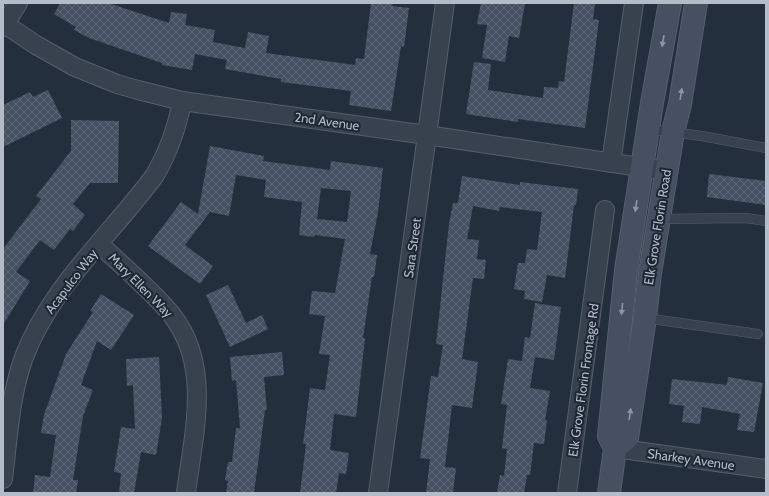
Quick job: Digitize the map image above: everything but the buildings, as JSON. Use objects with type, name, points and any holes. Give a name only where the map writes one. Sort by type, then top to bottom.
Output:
[{"type":"main road","name":"Elk Grove Florin Road","points":[[609,493],[615,448],[609,436],[626,270],[648,129],[670,3]]},
{"type":"main road","name":"Elk Grove Florin Road","points":[[615,448],[627,438],[666,171],[680,104],[696,3]]},
{"type":"street","points":[[4,25],[18,3]]},
{"type":"street","name":"Sara Street","points":[[378,493],[445,3]]},
{"type":"street","points":[[611,163],[634,3]]},
{"type":"street","name":"2nd Avenue","points":[[4,25],[75,67],[116,84],[182,100],[666,171]]},
{"type":"street","name":"Acapulco Way","points":[[3,480],[15,391],[25,356],[39,324],[58,294],[155,175],[165,158],[173,139],[182,100]]},
{"type":"street","name":"Elk Grove Florin Frontage Rd","points":[[567,493],[605,210]]},
{"type":"street","name":"Mary Ellen Way","points":[[99,244],[166,307],[186,338],[192,355],[198,392],[186,493]]},
{"type":"street","points":[[598,267],[626,270]]},
{"type":"street","name":"Sharkey Avenue","points":[[615,448],[766,469]]},
{"type":"lane","points":[[648,129],[766,148]]},
{"type":"lane","points":[[659,219],[746,218],[766,221]]},
{"type":"lane","points":[[645,318],[758,334]]}]
